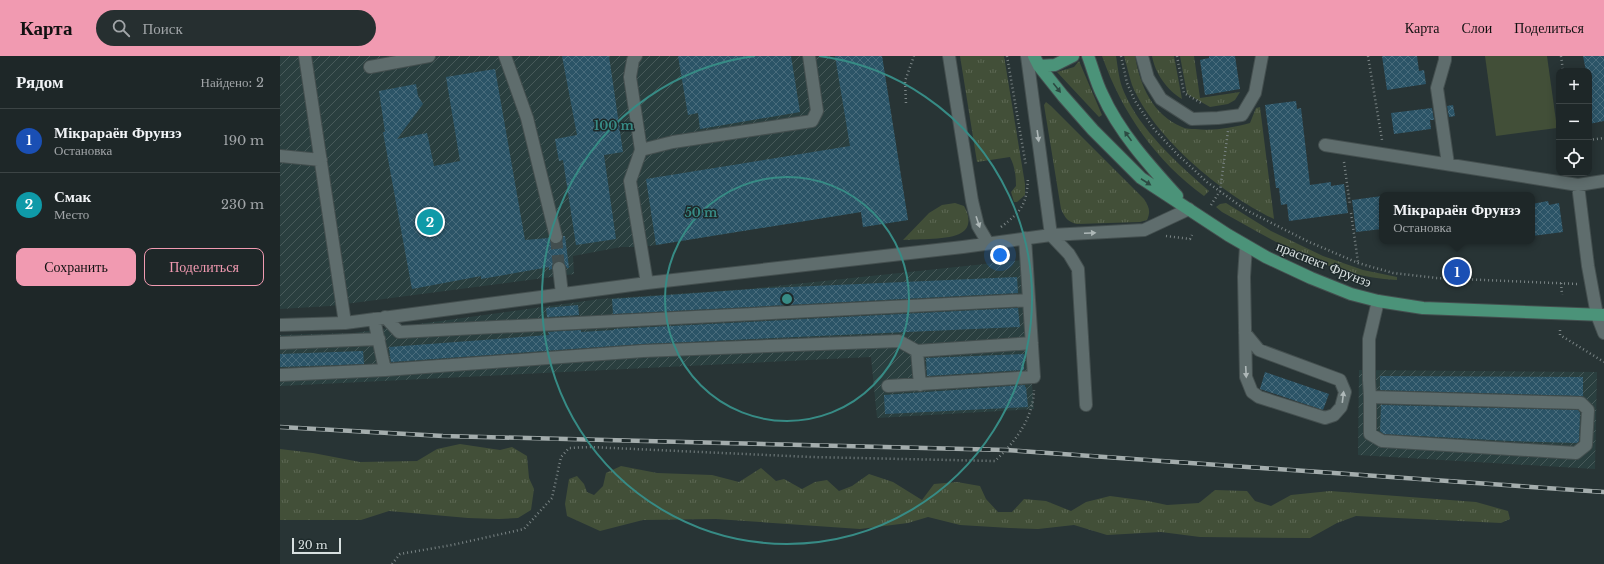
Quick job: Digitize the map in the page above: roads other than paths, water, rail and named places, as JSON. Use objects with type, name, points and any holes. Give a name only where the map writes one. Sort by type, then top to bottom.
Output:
[{"type":"main road","points":[[1037,61],[1055,65],[1072,56]]},
{"type":"main road","name":"праспект Фрунзэ","points":[[1088,56],[1102,94],[1115,118],[1153,170],[1189,209]]},
{"type":"main road","name":"праспект Фрунзэ","points":[[1037,61],[1063,96],[1093,130],[1141,178],[1246,246],[1311,278],[1351,294],[1378,301],[1423,308],[1600,315]]},
{"type":"street","points":[[305,56],[346,323]]},
{"type":"street","points":[[370,67],[429,56]]},
{"type":"street","points":[[505,56],[527,118],[556,237]]},
{"type":"street","points":[[636,56],[632,60],[630,77],[641,150],[630,181],[647,283]]},
{"type":"street","points":[[641,150],[673,142],[812,122],[817,111],[809,56]]},
{"type":"street","points":[[949,56],[972,201],[978,226],[986,238]]},
{"type":"street","points":[[1027,56],[1051,235],[1070,254],[1078,269],[1086,405]]},
{"type":"street","points":[[1142,56],[1148,78],[1161,99],[1192,119],[1242,115],[1255,93],[1262,56]]},
{"type":"street","points":[[1445,56],[1437,88],[1448,164]]},
{"type":"street","points":[[1325,146],[1578,185],[1604,181]]},
{"type":"street","points":[[280,156],[321,160]]},
{"type":"street","points":[[1578,185],[1592,284],[1604,333]]},
{"type":"street","points":[[280,325],[346,323],[986,238],[1025,238],[1051,235],[1144,230],[1189,209]]},
{"type":"street","points":[[888,386],[1034,377],[1025,238]]},
{"type":"street","points":[[1245,333],[1259,350],[1340,380],[1344,392],[1341,407],[1334,415],[1326,418],[1260,397],[1252,392],[1246,378],[1245,333],[1244,277],[1246,246]]},
{"type":"street","points":[[560,268],[562,294]]},
{"type":"street","points":[[380,318],[399,332],[1029,300]]},
{"type":"street","points":[[1370,397],[1581,403],[1588,410],[1586,445],[1576,453],[1382,441],[1370,434],[1369,339],[1378,301]]},
{"type":"street","points":[[380,318],[379,339],[385,370]]},
{"type":"street","points":[[280,343],[379,339]]},
{"type":"street","points":[[280,375],[385,370],[650,350],[899,341],[917,351],[1032,344]]},
{"type":"street","points":[[917,351],[920,384]]},
{"type":"tunnel","points":[[556,237],[559,268]]},
{"type":"railway","points":[[280,427],[443,436],[1006,450],[1604,492]]},
{"type":"place","name":"Смак","points":[[430,222]]},
{"type":"place","name":"Мікрараён Фрунзэ","points":[[1457,272]]}]
